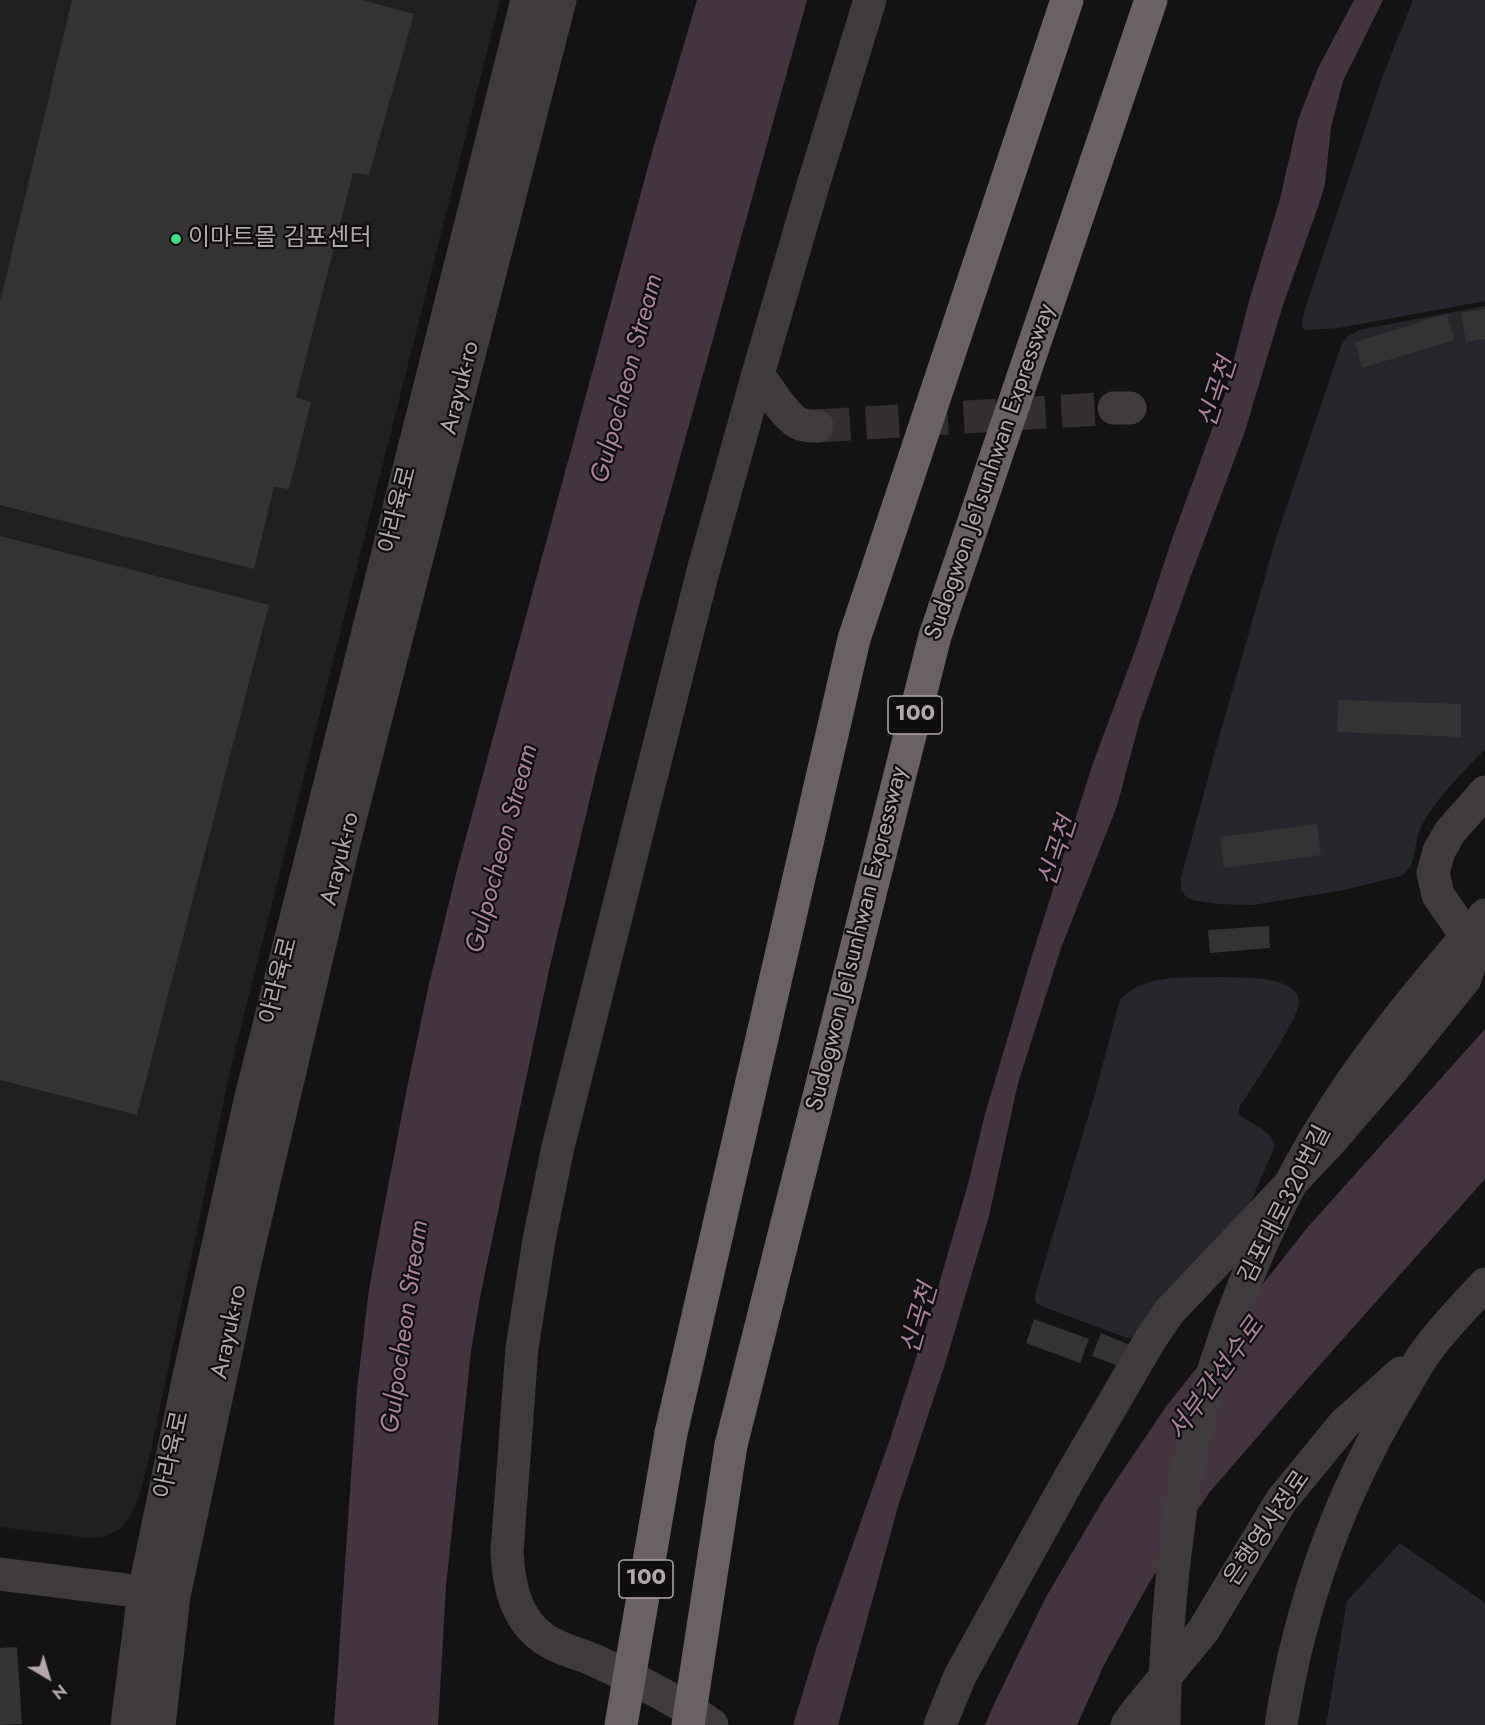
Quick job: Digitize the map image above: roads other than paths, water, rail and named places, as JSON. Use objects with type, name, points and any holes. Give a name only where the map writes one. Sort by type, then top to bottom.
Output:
[{"type":"highway","name":"100","points":[[621,1725],[671,1433],[854,639],[1067,0]]},
{"type":"highway","name":"Sudogwon Je1sunhwan Expressway","points":[[688,1725],[731,1445],[935,636],[1151,0]]},
{"type":"street","name":"아라육로","points":[[127,1725],[159,1594],[189,1376],[250,1101],[528,0]]},
{"type":"street","name":"Arayuk-ro","points":[[159,1725],[159,1594],[246,1258],[342,850],[560,0]]},
{"type":"street","points":[[712,1725],[636,1680],[587,1656],[556,1646],[542,1638],[518,1608],[509,1578],[507,1552],[521,1358],[526,1316],[558,1147],[702,575],[810,192],[870,0]]},
{"type":"street","points":[[758,374],[796,422],[805,426],[817,426]]},
{"type":"street","points":[[940,1725],[960,1676],[1069,1479],[1150,1340],[1169,1312],[1328,1144],[1392,1070],[1464,979],[1472,957],[1470,946],[1463,931],[1438,895],[1433,873],[1439,851],[1450,832],[1485,792]]},
{"type":"street","name":"김포대로320번길","points":[[1164,1725],[1166,1650],[1174,1561],[1185,1483],[1201,1413],[1236,1307],[1256,1257],[1298,1170],[1335,1108],[1371,1055],[1438,968],[1485,915]]},
{"type":"street","points":[[1281,1725],[1308,1599],[1358,1472],[1385,1420],[1427,1350],[1485,1284]]},
{"type":"street","name":"은행영사정로","points":[[1127,1725],[1203,1631],[1281,1501],[1344,1424],[1427,1350]]},
{"type":"street","points":[[0,1574],[159,1594]]},
{"type":"water","name":"Gulpocheon Stream","points":[[697,0],[807,0],[638,609],[549,970],[481,1292],[471,1351],[446,1586],[438,1725],[334,1725],[357,1389],[369,1289],[408,1083],[457,870],[652,152]]},
{"type":"water","points":[[1354,0],[1383,0],[1343,81],[1331,127],[1325,184],[1319,204],[1283,305],[1244,434],[1140,720],[1117,806],[1061,948],[1018,1083],[989,1216],[945,1364],[899,1503],[838,1725],[793,1725],[817,1646],[890,1439],[933,1305],[968,1184],[985,1114],[1092,766],[1225,394],[1249,301],[1280,199],[1298,120],[1318,68]]},
{"type":"water","name":"서부간선수로","points":[[1485,1029],[1485,1179],[1209,1493],[1149,1583],[1104,1665],[1077,1725],[985,1725],[1046,1597],[1105,1497],[1165,1408],[1307,1228]]},
{"type":"tunnel","points":[[817,426],[1114,408]]},
{"type":"place","name":"이마트몰 김포센터","points":[[176,239]]},
{"type":"water label","name":"신곡천","points":[[1219,393]]},
{"type":"water label","name":"신곡천","points":[[1059,852]]},
{"type":"water label","name":"신곡천","points":[[921,1319]]}]
